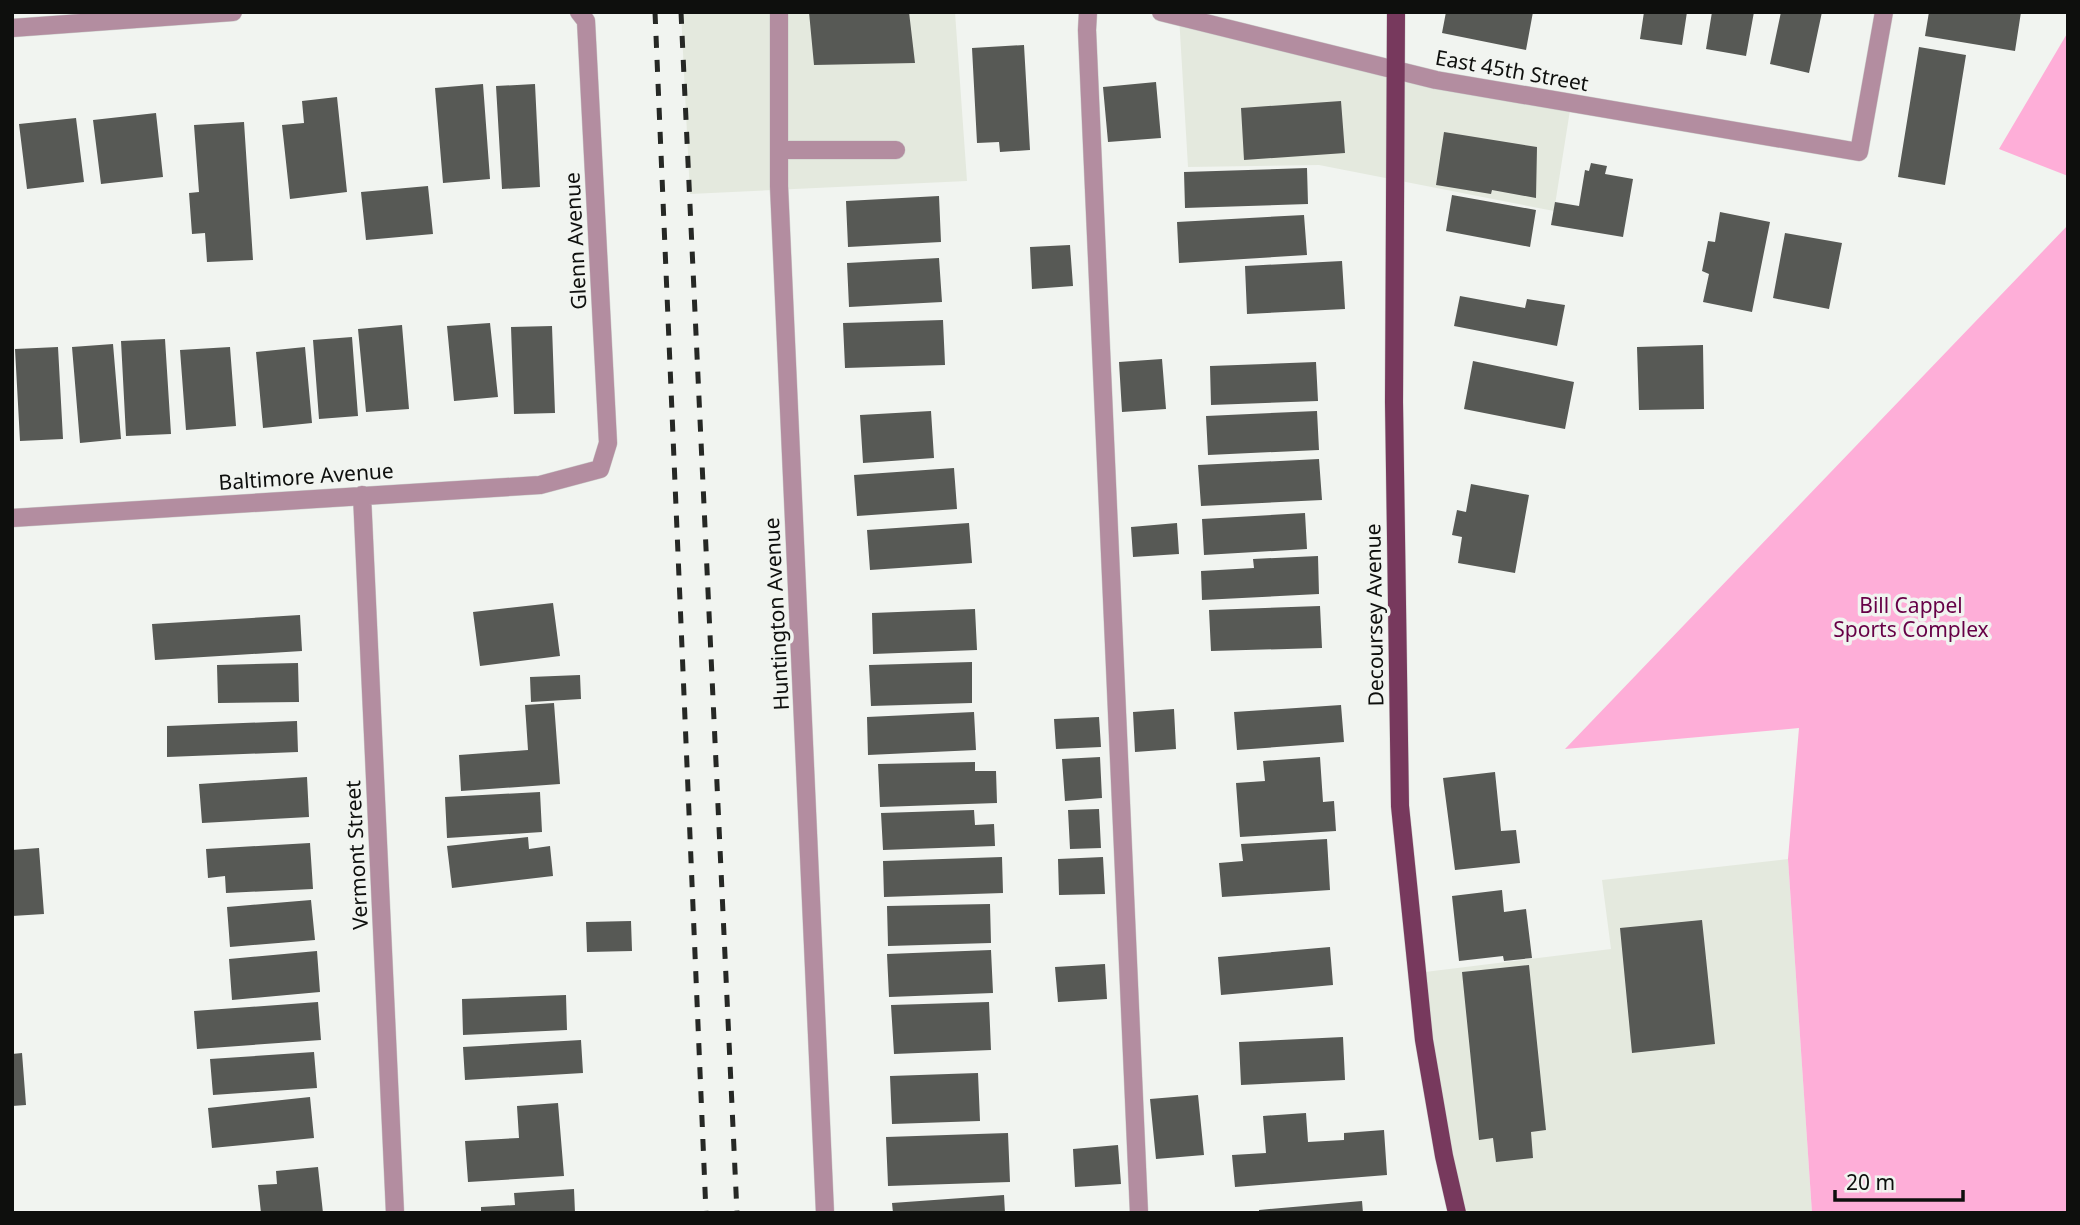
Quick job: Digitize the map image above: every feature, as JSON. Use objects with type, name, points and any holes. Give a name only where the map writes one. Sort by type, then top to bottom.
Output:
[{"type":"main road","name":"Decoursey Avenue","points":[[1396,12],[1394,402],[1400,806],[1424,1040],[1457,1213]]},
{"type":"street","points":[[12,28],[233,12]]},
{"type":"street","name":"Glenn Avenue","points":[[579,12],[586,21],[608,443],[600,469]]},
{"type":"street","name":"Huntington Avenue","points":[[779,12],[779,150],[825,1213]]},
{"type":"street","points":[[1088,12],[1139,1213]]},
{"type":"street","name":"East 45th Street","points":[[1161,12],[1354,58],[1396,71],[1571,104],[1859,152],[1884,12]]},
{"type":"street","points":[[779,150],[896,150]]},
{"type":"street","name":"Baltimore Avenue","points":[[12,518],[540,485],[600,469]]},
{"type":"street","name":"Vermont Street","points":[[362,495],[394,1213]]},
{"type":"shaded area","points":[[681,12],[955,12],[967,181],[690,194]]},
{"type":"shaded area","points":[[1179,16],[1571,104],[1554,211],[1319,165],[1188,167]]},
{"type":"shaded area","points":[[1788,859],[1812,1213],[1457,1213],[1417,973],[1611,949],[1602,880]]},
{"type":"green space","points":[[2068,32],[2068,176],[1999,149]]},
{"type":"green space","name":"Bill Cappel Sports Complex","points":[[2068,225],[2068,1213],[1812,1213],[1788,859],[1799,728],[1565,749]]},
{"type":"building","points":[[809,12],[909,12],[915,63],[814,65]]},
{"type":"building","points":[[1446,12],[1533,12],[1526,50],[1442,33]]},
{"type":"building","points":[[1644,12],[1687,12],[1682,45],[1640,39]]},
{"type":"building","points":[[1712,12],[1754,12],[1746,56],[1706,49]]},
{"type":"building","points":[[1781,12],[1822,12],[1809,73],[1770,64]]},
{"type":"building","points":[[1929,12],[2021,12],[2015,51],[1925,36]]},
{"type":"building","points":[[1024,45],[1030,150],[1000,152],[999,142],[977,143],[972,48]]},
{"type":"building","points":[[1919,47],[1966,55],[1945,185],[1898,177]]},
{"type":"building","points":[[1156,82],[1161,138],[1108,142],[1103,87]]},
{"type":"building","points":[[483,84],[490,179],[443,183],[435,88]]},
{"type":"building","points":[[535,84],[540,187],[502,189],[496,86]]},
{"type":"building","points":[[337,97],[347,192],[290,199],[282,125],[304,123],[302,101]]},
{"type":"building","points":[[1341,101],[1345,153],[1244,160],[1241,108]]},
{"type":"building","points":[[156,113],[163,177],[101,184],[93,120]]},
{"type":"building","points":[[76,118],[84,182],[27,189],[19,124]]},
{"type":"building","points":[[244,122],[253,260],[207,262],[205,233],[192,234],[189,193],[199,192],[194,125]]},
{"type":"building","points":[[1444,132],[1537,147],[1536,198],[1492,190],[1491,194],[1436,185]]},
{"type":"building","points":[[1591,163],[1607,166],[1605,174],[1633,179],[1623,237],[1551,225],[1555,202],[1579,206],[1585,170],[1589,171]]},
{"type":"building","points":[[1307,168],[1308,204],[1185,208],[1184,172]]},
{"type":"building","points":[[428,186],[433,234],[366,240],[361,192]]},
{"type":"building","points":[[1452,195],[1536,210],[1530,247],[1446,231]]},
{"type":"building","points":[[939,196],[941,242],[848,247],[846,201]]},
{"type":"building","points":[[1720,212],[1770,222],[1752,312],[1703,302],[1709,274],[1702,271],[1708,241],[1715,242]]},
{"type":"building","points":[[1304,215],[1307,255],[1179,263],[1177,222]]},
{"type":"building","points":[[1785,233],[1842,243],[1829,309],[1773,298]]},
{"type":"building","points":[[1070,245],[1073,286],[1032,289],[1030,247]]},
{"type":"building","points":[[939,258],[942,302],[849,307],[847,263]]},
{"type":"building","points":[[1342,261],[1345,309],[1247,314],[1245,266]]},
{"type":"building","points":[[1460,296],[1525,308],[1527,299],[1565,305],[1557,346],[1454,326]]},
{"type":"building","points":[[943,320],[945,365],[845,368],[843,323]]},
{"type":"building","points":[[490,323],[498,397],[454,401],[447,326]]},
{"type":"building","points":[[402,325],[409,409],[366,412],[358,329]]},
{"type":"building","points":[[552,326],[555,413],[514,414],[511,327]]},
{"type":"building","points":[[352,337],[358,416],[319,419],[313,340]]},
{"type":"building","points":[[165,339],[171,434],[126,436],[121,341]]},
{"type":"building","points":[[113,344],[121,439],[80,443],[72,347]]},
{"type":"building","points":[[1703,345],[1704,409],[1639,410],[1637,347]]},
{"type":"building","points":[[58,347],[63,439],[20,441],[15,349]]},
{"type":"building","points":[[230,347],[236,426],[186,430],[180,350]]},
{"type":"building","points":[[305,347],[312,423],[263,428],[256,352]]},
{"type":"building","points":[[1162,359],[1166,409],[1122,412],[1119,362]]},
{"type":"building","points":[[1473,361],[1574,382],[1565,429],[1464,409]]},
{"type":"building","points":[[1316,362],[1318,401],[1211,405],[1210,366]]},
{"type":"building","points":[[931,411],[934,458],[863,463],[860,415]]},
{"type":"building","points":[[1317,411],[1319,450],[1208,455],[1206,416]]},
{"type":"building","points":[[1319,459],[1322,500],[1201,506],[1198,465]]},
{"type":"building","points":[[954,468],[957,509],[857,516],[854,475]]},
{"type":"building","points":[[1471,484],[1529,495],[1515,573],[1458,563],[1462,537],[1452,535],[1457,510],[1466,512]]},
{"type":"building","points":[[1305,513],[1307,549],[1204,555],[1202,519]]},
{"type":"building","points":[[969,523],[972,563],[870,570],[867,530]]},
{"type":"building","points":[[1177,523],[1179,554],[1133,557],[1131,527]]},
{"type":"building","points":[[1318,556],[1319,594],[1202,600],[1201,571],[1254,568],[1253,559]]},
{"type":"building","points":[[553,603],[560,656],[480,666],[473,612]]},
{"type":"building","points":[[1320,606],[1322,648],[1211,651],[1209,610]]},
{"type":"building","points":[[975,609],[977,650],[873,654],[872,613]]},
{"type":"building","points":[[300,615],[302,651],[155,660],[152,624]]},
{"type":"building","points":[[972,662],[972,703],[871,706],[869,665]]},
{"type":"building","points":[[298,663],[299,702],[218,703],[217,665]]},
{"type":"building","points":[[580,675],[581,699],[531,702],[530,677]]},
{"type":"building","points":[[554,703],[560,784],[461,791],[459,755],[528,750],[525,705]]},
{"type":"building","points":[[1341,705],[1344,742],[1237,750],[1234,712]]},
{"type":"building","points":[[1174,709],[1176,749],[1135,752],[1133,712]]},
{"type":"building","points":[[974,712],[976,750],[868,755],[867,717]]},
{"type":"building","points":[[1099,717],[1101,747],[1056,749],[1054,719]]},
{"type":"building","points":[[297,721],[298,752],[167,757],[167,726]]},
{"type":"building","points":[[1100,757],[1102,798],[1065,801],[1062,759]]},
{"type":"building","points":[[1320,757],[1323,802],[1334,801],[1336,831],[1240,837],[1236,783],[1265,781],[1263,761]]},
{"type":"building","points":[[975,762],[975,771],[996,771],[997,803],[880,807],[878,764]]},
{"type":"building","points":[[1495,772],[1501,831],[1516,830],[1520,863],[1455,870],[1443,778]]},
{"type":"building","points":[[307,777],[309,817],[202,823],[199,784]]},
{"type":"building","points":[[540,792],[542,832],[447,838],[445,797]]},
{"type":"building","points":[[1099,809],[1101,848],[1070,849],[1068,810]]},
{"type":"building","points":[[974,810],[975,825],[994,824],[995,846],[883,850],[881,813]]},
{"type":"building","points":[[528,837],[529,849],[550,846],[553,876],[452,888],[447,846]]},
{"type":"building","points":[[1327,839],[1330,890],[1222,897],[1219,863],[1243,861],[1241,844]]},
{"type":"building","points":[[310,843],[313,889],[226,893],[225,876],[208,878],[206,849]]},
{"type":"building","points":[[39,848],[44,914],[12,916],[12,850]]},
{"type":"building","points":[[1002,857],[1003,893],[884,897],[883,861]]},
{"type":"building","points":[[1103,857],[1105,894],[1059,895],[1058,859]]},
{"type":"building","points":[[1502,890],[1504,912],[1526,909],[1532,958],[1504,961],[1503,956],[1459,961],[1452,896]]},
{"type":"building","points":[[311,900],[315,940],[230,947],[227,907]]},
{"type":"building","points":[[990,904],[991,943],[888,946],[887,906]]},
{"type":"building","points":[[1702,920],[1715,1044],[1632,1053],[1620,928]]},
{"type":"building","points":[[631,921],[632,951],[587,952],[586,922]]},
{"type":"building","points":[[1330,947],[1333,985],[1221,995],[1218,957]]},
{"type":"building","points":[[991,950],[993,993],[889,997],[887,954]]},
{"type":"building","points":[[317,951],[320,992],[232,1000],[229,959]]},
{"type":"building","points":[[1105,964],[1107,999],[1058,1002],[1055,967]]},
{"type":"building","points":[[1529,965],[1546,1130],[1531,1132],[1533,1158],[1496,1162],[1493,1138],[1479,1140],[1462,972]]},
{"type":"building","points":[[566,995],[567,1030],[463,1035],[462,999]]},
{"type":"building","points":[[318,1002],[321,1040],[197,1049],[194,1011]]},
{"type":"building","points":[[989,1002],[991,1050],[894,1054],[891,1005]]},
{"type":"building","points":[[1343,1037],[1345,1080],[1241,1085],[1239,1042]]},
{"type":"building","points":[[581,1040],[583,1073],[465,1080],[463,1047]]},
{"type":"building","points":[[314,1052],[317,1088],[213,1095],[210,1059]]},
{"type":"building","points":[[22,1053],[26,1105],[12,1106],[12,1054]]},
{"type":"building","points":[[978,1073],[980,1121],[892,1124],[890,1076]]},
{"type":"building","points":[[1198,1095],[1204,1155],[1156,1159],[1150,1099]]},
{"type":"building","points":[[310,1097],[314,1138],[212,1148],[208,1108]]},
{"type":"building","points":[[558,1103],[564,1176],[468,1182],[465,1141],[519,1138],[517,1106]]},
{"type":"building","points":[[1306,1113],[1308,1142],[1344,1140],[1344,1133],[1384,1130],[1387,1175],[1235,1187],[1232,1155],[1266,1153],[1263,1116]]},
{"type":"building","points":[[1008,1133],[1010,1182],[888,1186],[886,1137]]},
{"type":"building","points":[[1118,1145],[1121,1184],[1075,1187],[1073,1149]]},
{"type":"building","points":[[318,1167],[323,1213],[261,1213],[258,1185],[277,1184],[276,1171]]},
{"type":"building","points":[[574,1189],[575,1213],[481,1213],[481,1207],[515,1205],[514,1193]]},
{"type":"building","points":[[1004,1195],[1005,1213],[893,1213],[892,1203]]},
{"type":"building","points":[[1362,1201],[1363,1213],[1259,1213],[1259,1210]]},
{"type":"railway","points":[[655,12],[706,1213]]},
{"type":"railway","points":[[681,12],[737,1213]]}]
